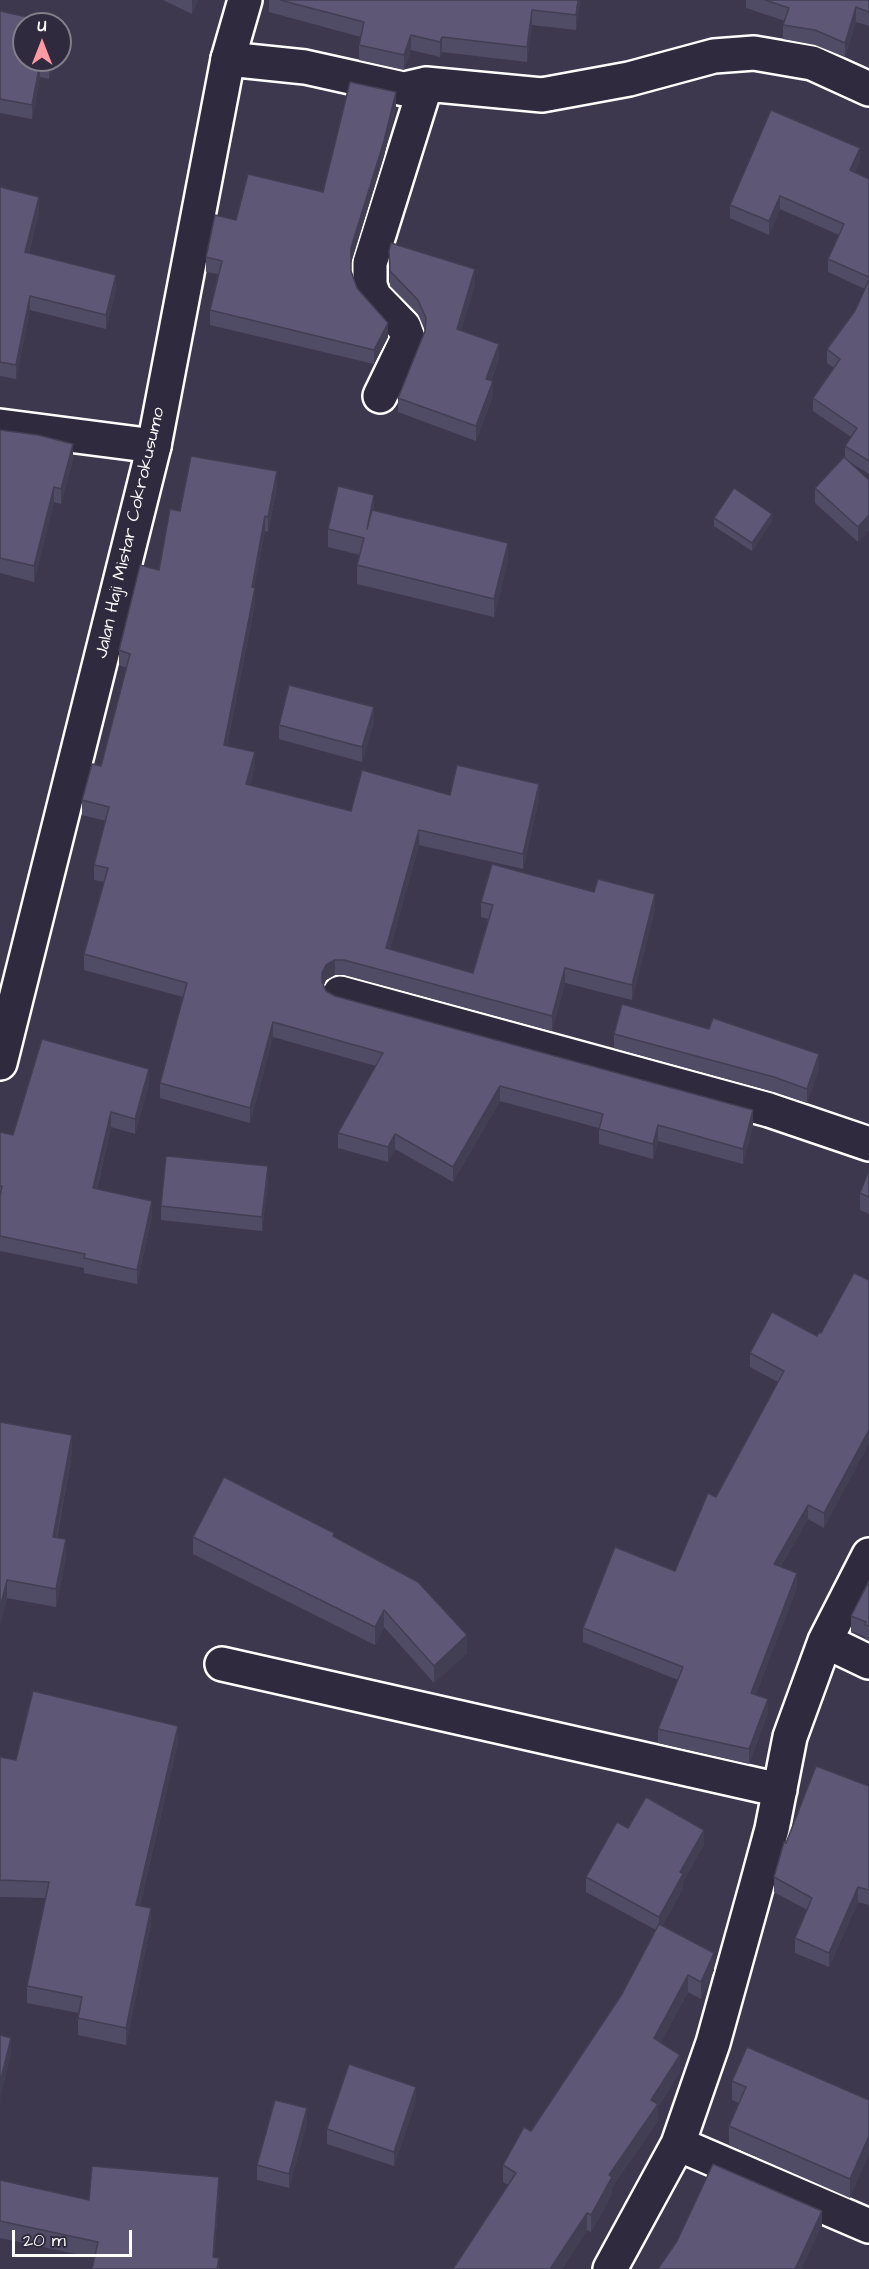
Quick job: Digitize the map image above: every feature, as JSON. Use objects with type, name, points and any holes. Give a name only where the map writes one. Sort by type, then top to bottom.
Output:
[{"type":"street","name":"Jalan Haji Mistar Cokrokusumo","points":[[0,1063],[154,446],[228,59],[245,0]]},
{"type":"street","points":[[228,59],[305,67],[404,89],[426,84],[542,95],[629,79],[714,56],[754,53],[812,63],[869,89]]},
{"type":"street","points":[[380,396],[408,338],[404,327],[374,296],[370,285],[370,263],[426,84]]},
{"type":"street","points":[[0,426],[154,446]]},
{"type":"street","points":[[340,993],[769,1110],[869,1144]]},
{"type":"street","points":[[610,2269],[678,2144],[716,2032],[756,1888],[780,1790],[790,1737],[825,1641],[869,1555]]},
{"type":"street","points":[[825,1641],[869,1662]]},
{"type":"street","points":[[222,1664],[780,1790]]},
{"type":"street","points":[[678,2144],[869,2226]]},
{"type":"building","points":[[280,0],[578,0],[576,15],[532,10],[527,47],[442,37],[440,42],[411,35],[404,55],[359,45],[364,22]]},
{"type":"building","points":[[765,0],[869,0],[869,12],[856,7],[845,43],[815,30],[783,25],[789,8]]},
{"type":"building","points":[[0,11],[12,14],[12,72],[38,72],[32,105],[0,99]]},
{"type":"building","points":[[350,82],[396,92],[384,141],[351,248],[351,271],[357,288],[388,323],[374,350],[210,310],[222,261],[206,257],[215,215],[236,220],[248,174],[323,192]]},
{"type":"building","points":[[771,110],[860,148],[850,170],[869,179],[869,277],[828,259],[844,224],[780,196],[769,221],[730,205]]},
{"type":"building","points":[[0,187],[39,197],[25,252],[116,275],[106,315],[30,296],[16,365],[0,362]]},
{"type":"building","points":[[391,243],[475,269],[457,329],[499,344],[486,379],[493,381],[476,426],[398,398],[425,331],[426,318],[418,300],[390,271]]},
{"type":"building","points":[[869,280],[869,461],[845,446],[857,428],[813,398],[840,359],[827,349],[855,311]]},
{"type":"building","points":[[0,430],[38,435],[73,444],[61,489],[54,487],[34,566],[0,558]]},
{"type":"building","points":[[191,456],[277,471],[268,517],[265,516],[252,587],[255,588],[224,745],[255,752],[246,784],[351,811],[362,770],[450,795],[457,765],[539,784],[523,854],[419,830],[386,948],[473,973],[493,905],[481,902],[492,864],[594,892],[598,879],[655,894],[632,985],[565,968],[552,1016],[344,960],[335,960],[326,965],[322,973],[322,982],[326,991],[335,996],[753,1110],[743,1149],[658,1125],[653,1144],[599,1129],[603,1114],[500,1086],[453,1167],[395,1134],[388,1147],[338,1133],[383,1053],[273,1022],[250,1108],[160,1083],[187,983],[84,954],[108,868],[94,865],[109,807],[82,800],[92,764],[101,766],[130,654],[119,650],[140,565],[159,570],[170,509],[180,511]]},
{"type":"building","points":[[844,457],[869,480],[869,515],[858,527],[815,488]]},
{"type":"building","points":[[338,486],[374,495],[367,529],[372,510],[508,543],[494,599],[357,565],[364,538],[328,529]]},
{"type":"building","points":[[734,488],[772,514],[752,543],[714,518]]},
{"type":"building","points":[[289,685],[374,707],[362,747],[279,725]]},
{"type":"building","points":[[622,1004],[709,1029],[713,1018],[819,1054],[807,1089],[774,1077],[614,1034]]},
{"type":"building","points":[[42,1039],[149,1069],[135,1119],[111,1112],[93,1188],[152,1201],[137,1270],[84,1258],[85,1254],[0,1236],[2,1186],[0,1186],[0,1132],[13,1135]]},
{"type":"building","points":[[166,1156],[268,1166],[262,1217],[161,1206]]},
{"type":"building","points":[[869,1170],[869,1197],[860,1193]]},
{"type":"building","points":[[854,1273],[869,1280],[869,1430],[824,1513],[808,1505],[774,1564],[797,1573],[751,1693],[768,1699],[749,1749],[658,1729],[683,1667],[583,1628],[615,1547],[675,1571],[708,1493],[716,1497],[784,1371],[750,1353],[772,1312],[817,1336],[819,1332],[821,1333]]},
{"type":"building","points":[[0,1422],[72,1435],[53,1537],[66,1539],[56,1589],[7,1580],[0,1608]]},
{"type":"building","points":[[224,1477],[334,1533],[333,1536],[418,1582],[467,1635],[434,1666],[384,1610],[375,1627],[193,1537]]},
{"type":"building","points":[[869,1581],[869,1626],[865,1625],[866,1622],[851,1616]]},
{"type":"building","points":[[33,1691],[178,1726],[136,1905],[151,1908],[126,2028],[78,2018],[82,1997],[27,1986],[49,1882],[0,1880],[0,1757],[16,1760]]},
{"type":"building","points":[[816,1766],[869,1786],[869,1890],[858,1887],[829,1953],[795,1938],[812,1898],[774,1877],[784,1842],[786,1843]]},
{"type":"building","points":[[646,1797],[704,1830],[680,1872],[683,1874],[659,1917],[586,1877],[617,1822],[628,1828]]},
{"type":"building","points":[[659,1924],[714,1953],[701,1982],[688,1975],[654,2038],[680,2055],[651,2100],[658,2104],[609,2175],[612,2177],[591,2215],[587,2213],[550,2269],[453,2269],[516,2173],[503,2165],[524,2127],[531,2131],[622,1994]]},
{"type":"building","points":[[0,2035],[11,2038],[0,2083]]},
{"type":"building","points":[[747,2047],[869,2100],[869,2136],[850,2179],[729,2126],[746,2087],[732,2081]]},
{"type":"building","points":[[349,2064],[416,2087],[394,2152],[327,2129]]},
{"type":"building","points":[[275,2100],[307,2108],[289,2174],[257,2165]]},
{"type":"building","points":[[713,2164],[822,2211],[795,2269],[658,2269],[677,2241]]},
{"type":"building","points":[[92,2166],[219,2177],[213,2257],[219,2258],[217,2269],[92,2269],[98,2242],[0,2221],[0,2180],[89,2200]]}]
